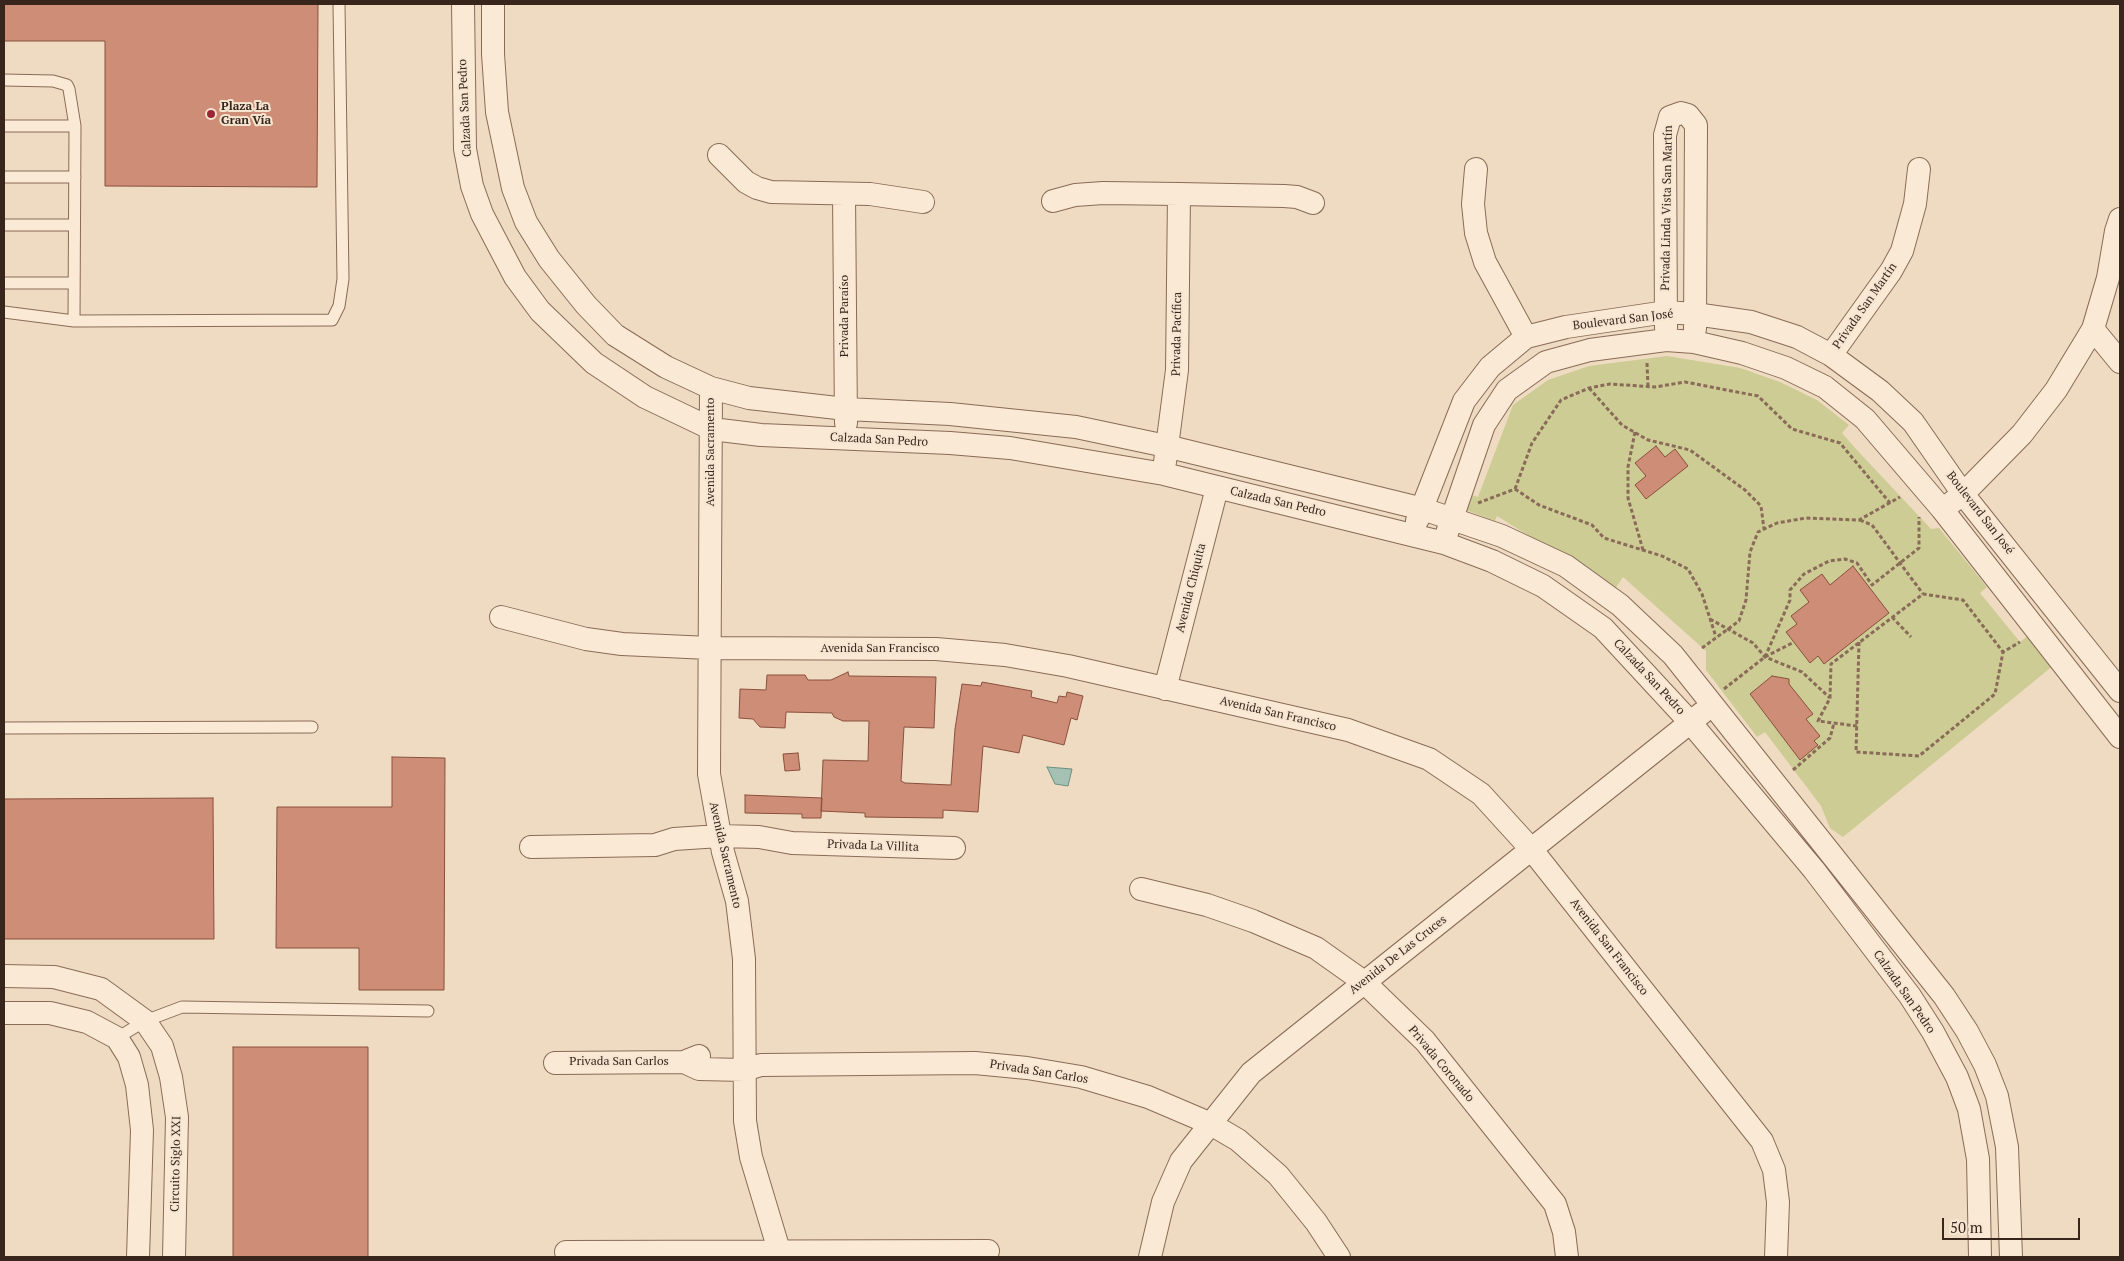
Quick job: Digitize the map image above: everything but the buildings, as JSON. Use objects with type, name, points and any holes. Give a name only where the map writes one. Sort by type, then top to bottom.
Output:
[{"type":"street","name":"Calzada San Pedro","points":[[463,4],[462,54],[465,149],[472,186],[499,252],[514,277],[540,311],[594,363],[645,397],[712,429],[761,435],[1010,448],[1164,474],[1444,543],[1492,561],[1544,586],[1603,628],[1690,722],[1814,870],[1910,996],[1933,1032],[1956,1077],[1969,1109],[1978,1159],[1980,1257]]},
{"type":"street","points":[[493,4],[493,54],[498,112],[513,188],[526,222],[548,259],[586,305],[615,335],[666,367],[711,388],[749,398],[846,409],[950,414],[1016,420],[1076,428],[1166,446],[1423,509],[1502,536],[1574,572],[1620,605],[1717,698],[1832,854],[1944,996],[1967,1031],[1985,1064],[1997,1096],[2007,1147],[2011,1257]]},
{"type":"street","points":[[462,54],[493,54]]},
{"type":"street","name":"Privada Linda Vista San Martín","points":[[1666,340],[1665,135],[1670,117],[1681,113],[1688,115],[1696,125],[1694,342]]},
{"type":"street","points":[[719,155],[737,174],[756,188],[771,192],[894,196],[923,202]]},
{"type":"street","name":"Privada San Martín","points":[[1831,355],[1891,271],[1902,251],[1915,204],[1919,168]]},
{"type":"street","points":[[1476,169],[1473,204],[1476,233],[1485,262],[1526,337]]},
{"type":"street","points":[[1053,200],[1075,195],[1103,193],[1290,196],[1313,203]]},
{"type":"street","name":"Privada Paraíso","points":[[844,194],[846,438]]},
{"type":"street","name":"Privada Pacífica","points":[[1164,474],[1177,370],[1179,194]]},
{"type":"street","points":[[1942,510],[1964,494],[2028,426],[2056,390],[2093,329],[2108,278],[2116,231],[2120,220]]},
{"type":"street","name":"Boulevard San José","points":[[1412,534],[1464,401],[1490,367],[1526,337],[1566,326],[1666,312],[1751,322],[1797,337],[1831,355],[1880,392],[1913,422],[1964,494],[2120,690]]},
{"type":"street","points":[[2093,329],[2120,362]]},
{"type":"street","name":"Boulevard San José","points":[[1444,543],[1484,425],[1506,390],[1546,362],[1590,350],[1666,340],[1694,342],[1751,356],[1786,368],[1826,387],[1865,419],[1942,510],[2120,737]]},
{"type":"street","name":"Avenida Sacramento","points":[[711,388],[709,774],[721,844],[737,901],[744,959],[750,1063],[745,1121],[751,1157],[780,1254]]},
{"type":"street","name":"Avenida Chiquita","points":[[1166,688],[1216,488]]},
{"type":"street","points":[[2004,589],[2027,573]]},
{"type":"street","name":"Avenida San Francisco","points":[[501,617],[586,639],[622,644],[709,648],[936,648],[1005,655],[1068,666],[1348,730],[1429,759],[1481,794],[1532,850],[1762,1141],[1774,1170],[1778,1202],[1776,1257]]},
{"type":"street","name":"Avenida De Las Cruces","points":[[1150,1257],[1163,1202],[1182,1161],[1209,1123],[1251,1073],[1532,850],[1717,698]]},
{"type":"street","name":"Privada La Villita","points":[[531,847],[655,845],[673,851],[721,844],[771,851],[792,842],[954,848]]},
{"type":"street","points":[[1814,870],[1832,854]]},
{"type":"street","name":"Privada Coronado","points":[[1141,890],[1207,905],[1254,921],[1316,948],[1364,982],[1425,1041],[1554,1204],[1564,1232],[1567,1257]]},
{"type":"street","name":"Circuito Siglo XXI","points":[[4,976],[54,977],[101,989],[145,1021],[162,1046],[171,1077],[177,1117],[174,1257]]},
{"type":"street","points":[[4,1013],[50,1013],[87,1022],[117,1038],[129,1057],[137,1085],[142,1130],[138,1257]]},
{"type":"street","name":"Privada San Carlos","points":[[555,1063],[684,1062],[699,1069],[750,1063],[974,1063],[1027,1068],[1081,1077],[1148,1097],[1209,1123],[1238,1140],[1278,1175],[1316,1222],[1339,1257]]},
{"type":"street","points":[[1956,1077],[1985,1064]]},
{"type":"street","points":[[566,1252],[780,1254],[988,1251]]},
{"type":"lane","points":[[4,312],[74,321],[332,320],[336,314],[341,296],[343,279],[339,4]]},
{"type":"lane","points":[[4,80],[53,81],[67,85],[69,89],[75,126],[74,321]]},
{"type":"lane","points":[[4,126],[75,126]]},
{"type":"lane","points":[[4,177],[75,177]]},
{"type":"lane","points":[[4,225],[74,225]]},
{"type":"lane","points":[[4,283],[74,283]]},
{"type":"lane","points":[[4,728],[312,727]]},
{"type":"lane","points":[[117,1038],[145,1021],[182,1007],[428,1010]]},
{"type":"path","points":[[1647,358],[1648,387]]},
{"type":"path","points":[[1472,505],[1515,489],[1532,443],[1561,400],[1589,388],[1610,384],[1648,387],[1685,382],[1758,396],[1792,429],[1840,443],[1890,503]]},
{"type":"path","points":[[1589,388],[1622,425],[1648,440],[1690,450],[1745,490],[1761,506],[1764,529]]},
{"type":"path","points":[[1635,432],[1628,467],[1628,498],[1643,550]]},
{"type":"path","points":[[1515,489],[1538,505],[1592,525],[1604,538],[1662,556],[1688,569],[1702,594],[1716,637]]},
{"type":"path","points":[[1859,520],[1900,497]]},
{"type":"path","points":[[1765,657],[1790,600],[1790,590],[1804,574],[1829,561],[1845,559],[1858,563],[1872,585],[1919,548],[1919,517]]},
{"type":"path","points":[[1702,648],[1727,627],[1739,621],[1746,600],[1750,552],[1758,532],[1777,523],[1806,518],[1831,521],[1859,520],[1872,525],[1923,594]]},
{"type":"path","points":[[1857,726],[1818,722],[1830,698],[1831,664],[1892,616],[1923,594],[1964,600],[2003,652],[1995,694],[1919,756],[1856,752],[1857,726],[1859,642]]},
{"type":"path","points":[[1892,616],[1911,637]]},
{"type":"path","points":[[1710,618],[1753,643],[1765,657],[1802,672],[1830,698]]},
{"type":"path","points":[[1717,698],[1765,657],[1794,642]]},
{"type":"path","points":[[2003,652],[2020,642]]},
{"type":"path","points":[[1794,770],[1830,738],[1834,723]]},
{"type":"shaded area","points":[[1667,356],[1740,368],[1780,382],[1817,400],[1849,425],[1842,433],[1931,529],[1939,528],[1987,587],[1980,593],[2020,642],[2029,635],[2054,665],[1843,837],[1830,828],[1821,806],[1765,732],[1757,737],[1706,670],[1706,651],[1623,577],[1615,589],[1497,516],[1495,521],[1463,509],[1469,494],[1478,497],[1513,405],[1548,380],[1589,366]]},
{"type":"shaded area","points":[[1047,767],[1072,769],[1068,786],[1055,784]]},
{"type":"place","name":"Plaza La Gran Vía","points":[[211,114]]}]
